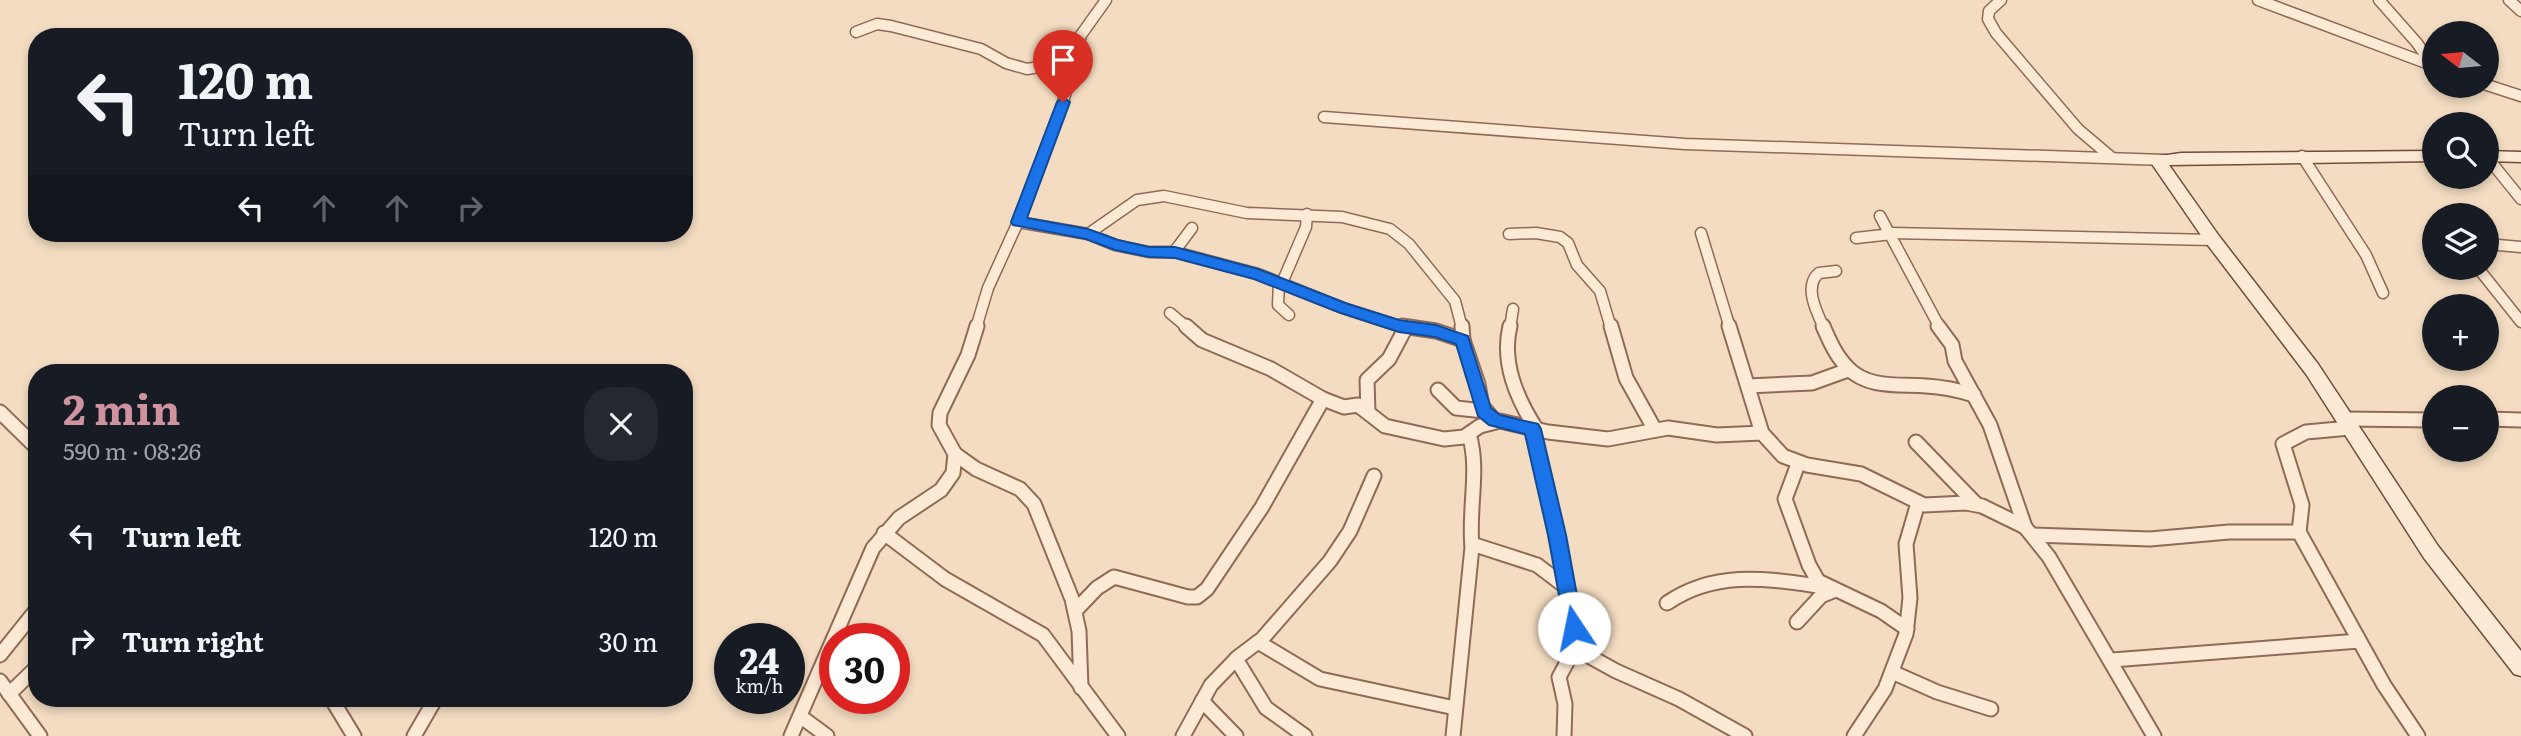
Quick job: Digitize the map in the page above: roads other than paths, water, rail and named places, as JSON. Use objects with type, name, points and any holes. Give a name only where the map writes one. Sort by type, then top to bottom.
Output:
[{"type":"street","points":[[1081,689],[1075,611],[1034,504],[1020,489],[976,469],[955,454],[939,425],[940,413],[968,355],[988,288],[1018,222],[1063,102],[1087,24],[1106,0]]},
{"type":"street","points":[[2001,0],[1989,11],[1989,19],[1996,33],[2078,129],[2111,157]]},
{"type":"street","points":[[2258,0],[2422,61]]},
{"type":"street","points":[[2379,0],[2422,51]]},
{"type":"street","points":[[2509,0],[2521,11]]},
{"type":"street","points":[[856,32],[877,24],[891,26],[943,42],[981,49],[1006,62],[1030,69],[1055,62],[1077,50]]},
{"type":"street","points":[[2403,54],[2405,30]]},
{"type":"street","points":[[2499,89],[2521,96]]},
{"type":"street","points":[[1324,117],[1685,144],[2165,160],[2422,156]]},
{"type":"street","points":[[2302,156],[2366,256],[2383,293]]},
{"type":"street","points":[[2499,156],[2521,157]]},
{"type":"street","points":[[2165,160],[2160,164],[2161,167],[2312,369],[2431,552],[2521,667]]},
{"type":"street","points":[[2499,171],[2521,199]]},
{"type":"street","points":[[1088,234],[1125,206],[1137,200],[1164,196],[1247,213],[1307,214],[1373,223],[1390,229],[1404,239],[1452,297],[1460,316],[1463,340],[1484,411],[1495,421],[1608,439],[1678,428],[1717,435],[1762,433]]},
{"type":"street","points":[[1289,315],[1278,305],[1281,283],[1306,227],[1307,214]]},
{"type":"street","points":[[1880,216],[1892,234],[1921,297],[1952,345],[1955,361],[1990,425],[2016,507],[2112,660],[2154,736]]},
{"type":"street","points":[[1018,222],[1088,234],[1115,245],[1149,252],[1174,252],[1281,283],[1343,308],[1406,327],[1436,331],[1463,340]]},
{"type":"street","points":[[1174,252],[1192,228]]},
{"type":"street","points":[[1509,234],[1536,233],[1560,237],[1568,243],[1577,265],[1600,291],[1626,378],[1655,430]]},
{"type":"street","points":[[1700,233],[1733,332],[1736,354],[1762,433],[1782,455],[1798,464],[1858,473],[1918,503],[1936,507],[1976,504],[1993,509],[2029,531],[2150,539],[2229,531],[2299,533]]},
{"type":"street","points":[[1856,238],[1892,234],[2213,240]]},
{"type":"street","points":[[2499,245],[2521,247]]},
{"type":"street","points":[[1836,271],[1819,273],[1814,277],[1812,294],[1827,340],[1848,370],[1871,383],[1945,387],[1974,395]]},
{"type":"street","points":[[2489,280],[2521,321]]},
{"type":"street","points":[[1513,309],[1507,342],[1511,368],[1523,406],[1534,429],[1576,649],[1562,668],[1559,677],[1566,704],[1564,736]]},
{"type":"street","points":[[1170,313],[1202,340],[1270,369],[1323,400],[1344,407],[1358,405],[1385,426],[1450,440],[1495,421]]},
{"type":"street","points":[[1368,412],[1365,387],[1367,380],[1389,359],[1406,327]]},
{"type":"street","points":[[1748,386],[1806,384],[1839,376],[1848,370]]},
{"type":"street","points":[[1438,390],[1456,408],[1484,411]]},
{"type":"street","points":[[1075,611],[1097,587],[1114,577],[1182,595],[1199,597],[1206,593],[1231,560],[1323,400]]},
{"type":"street","points":[[0,412],[28,440]]},
{"type":"street","points":[[2499,419],[2521,420]]},
{"type":"street","points":[[2418,736],[2359,641],[2335,593],[2299,533],[2302,505],[2288,467],[2283,443],[2292,435],[2347,424],[2422,421]]},
{"type":"street","points":[[1453,736],[1472,544],[1470,526],[1475,454],[1469,434]]},
{"type":"street","points":[[1916,442],[1976,504]]},
{"type":"street","points":[[791,736],[851,595],[884,533],[899,519],[941,490],[953,473],[955,454]]},
{"type":"street","points":[[1798,464],[1785,499],[1813,575],[1830,589]]},
{"type":"street","points":[[1183,736],[1211,685],[1236,659],[1258,642],[1330,561],[1350,531],[1374,476]]},
{"type":"street","points":[[1854,736],[1878,702],[1892,673],[1907,629],[1910,598],[1905,546],[1918,503]]},
{"type":"street","points":[[884,533],[945,579],[1044,635],[1118,736]]},
{"type":"street","points":[[1472,544],[1528,561],[1566,587]]},
{"type":"street","points":[[1667,603],[1696,585],[1717,581],[1769,579],[1830,589],[1881,611],[1907,629]]},
{"type":"street","points":[[1797,622],[1830,589]]},
{"type":"street","points":[[0,655],[28,619]]},
{"type":"street","points":[[2112,660],[2359,641]]},
{"type":"street","points":[[1258,642],[1320,679],[1455,708]]},
{"type":"street","points":[[1576,649],[1616,671],[1679,699],[1745,736]]},
{"type":"street","points":[[1236,659],[1266,708],[1305,736]]},
{"type":"street","points":[[28,672],[4,687],[40,736]]},
{"type":"street","points":[[1892,673],[1937,692],[1991,709]]},
{"type":"street","points":[[1202,701],[1236,736]]},
{"type":"street","points":[[336,707],[354,736]]},
{"type":"street","points":[[414,736],[431,707]]},
{"type":"street","points":[[800,716],[827,736]]}]
